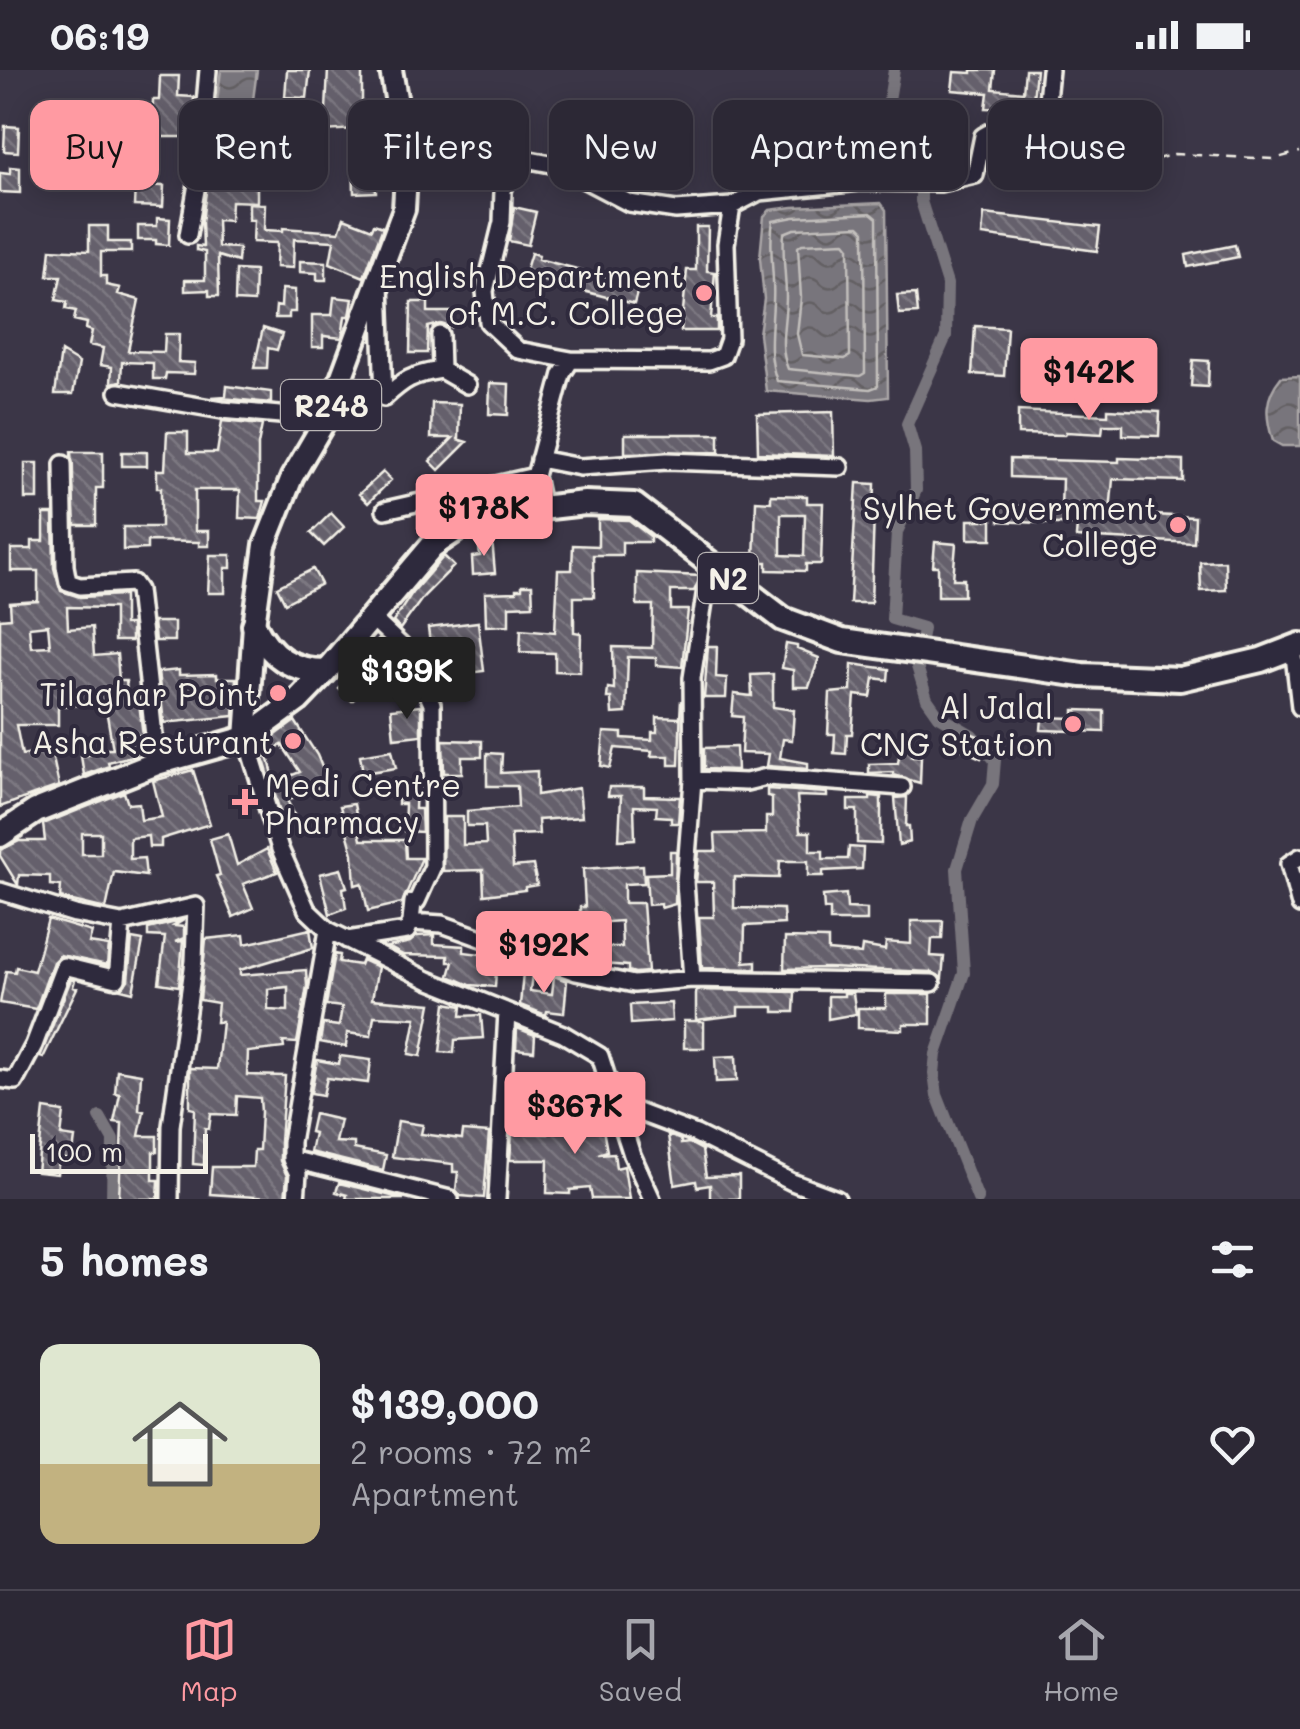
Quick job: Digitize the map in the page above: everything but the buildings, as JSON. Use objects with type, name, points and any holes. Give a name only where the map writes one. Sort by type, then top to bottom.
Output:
[{"type":"highway","name":"N2","points":[[0,835],[36,811],[158,763],[246,738],[298,700],[432,546],[463,526],[514,512],[586,503],[634,505],[783,619],[842,641],[1082,675],[1180,679],[1260,660],[1296,646]]},
{"type":"highway","points":[[254,626],[276,656],[303,671],[326,671]]},
{"type":"main road","name":"R248","points":[[246,738],[254,626],[265,545],[292,477],[326,419],[404,209],[407,158],[391,70]]},
{"type":"street","points":[[188,234],[199,173],[208,70]]},
{"type":"street","points":[[732,206],[726,244],[729,339],[722,356],[709,362],[571,360],[518,350],[488,322],[485,291],[502,222],[503,191],[510,170],[530,160],[556,165],[628,203],[655,208],[712,210],[732,206],[759,192],[862,182],[940,183],[975,176],[983,136],[999,127],[1039,120],[1046,110],[1050,70]]},
{"type":"street","points":[[380,280],[382,396],[386,398],[397,384],[441,370],[467,386]]},
{"type":"street","points":[[440,336],[441,370]]},
{"type":"street","points":[[542,509],[535,476],[562,374],[571,360]]},
{"type":"street","points":[[118,392],[222,410],[326,419]]},
{"type":"street","points":[[539,459],[580,467],[667,461],[840,468]]},
{"type":"street","points":[[63,464],[68,582],[80,586],[133,583],[138,590],[158,763]]},
{"type":"street","points":[[384,510],[535,476]]},
{"type":"street","points":[[692,978],[685,882],[692,780],[692,678],[706,589],[718,571]]},
{"type":"street","points":[[347,940],[406,931],[412,902],[417,901],[433,866],[432,704],[412,654],[372,618]]},
{"type":"street","points":[[1296,646],[1300,707]]},
{"type":"street","points":[[246,738],[280,850],[307,910],[328,930],[347,940],[428,980],[563,1034],[600,1056],[632,1156],[652,1199]]},
{"type":"street","points":[[692,780],[746,782],[767,777],[902,787]]},
{"type":"street","points":[[1300,857],[1289,864],[1300,905]]},
{"type":"street","points":[[0,891],[122,923],[196,906],[171,1126],[170,1199]]},
{"type":"street","points":[[410,922],[442,924],[595,976],[634,984],[692,978],[932,983]]},
{"type":"street","points":[[0,1079],[15,1081],[34,1045],[64,966],[116,979],[122,923]]},
{"type":"street","points":[[296,1199],[298,1174],[291,1160],[290,1142],[328,930]]},
{"type":"street","points":[[497,1199],[507,1012]]},
{"type":"street","points":[[616,1104],[696,1134],[792,1182],[837,1199]]},
{"type":"street","points":[[291,1160],[393,1192],[450,1199]]},
{"type":"path","points":[[1162,158],[1174,154],[1274,159],[1300,152]]},
{"type":"water","points":[[221,70],[257,70],[253,100],[217,100]]},
{"type":"water","points":[[881,203],[886,210],[888,397],[766,391],[759,334],[764,299],[760,258],[764,216],[770,210],[793,207]]},
{"type":"water","points":[[1300,376],[1300,446],[1282,446],[1273,441],[1270,432],[1269,400],[1281,377]]},
{"type":"waterway","points":[[894,70],[889,100],[914,126],[921,161],[921,201],[947,284],[946,336],[907,424],[915,451],[916,490],[897,532],[892,619],[923,628],[920,646]]},
{"type":"waterway","points":[[916,663],[927,699],[939,716],[972,735],[995,760],[993,784],[972,820],[957,869],[964,973],[936,1054],[934,1073],[937,1095],[978,1199]]},
{"type":"waterway","points":[[100,1117],[113,1140],[112,1199]]},
{"type":"place","name":"English Department of M.C. College","points":[[704,293]]},
{"type":"place","name":"Sylhet Government College","points":[[1178,525]]},
{"type":"place","name":"Tilaghar Point","points":[[278,693]]},
{"type":"place","name":"Al Jalal CNG Station","points":[[1073,724]]},
{"type":"place","name":"Asha Resturant","points":[[293,741]]},
{"type":"place","name":"Medi Centre Pharmacy","points":[[245,802]]}]
